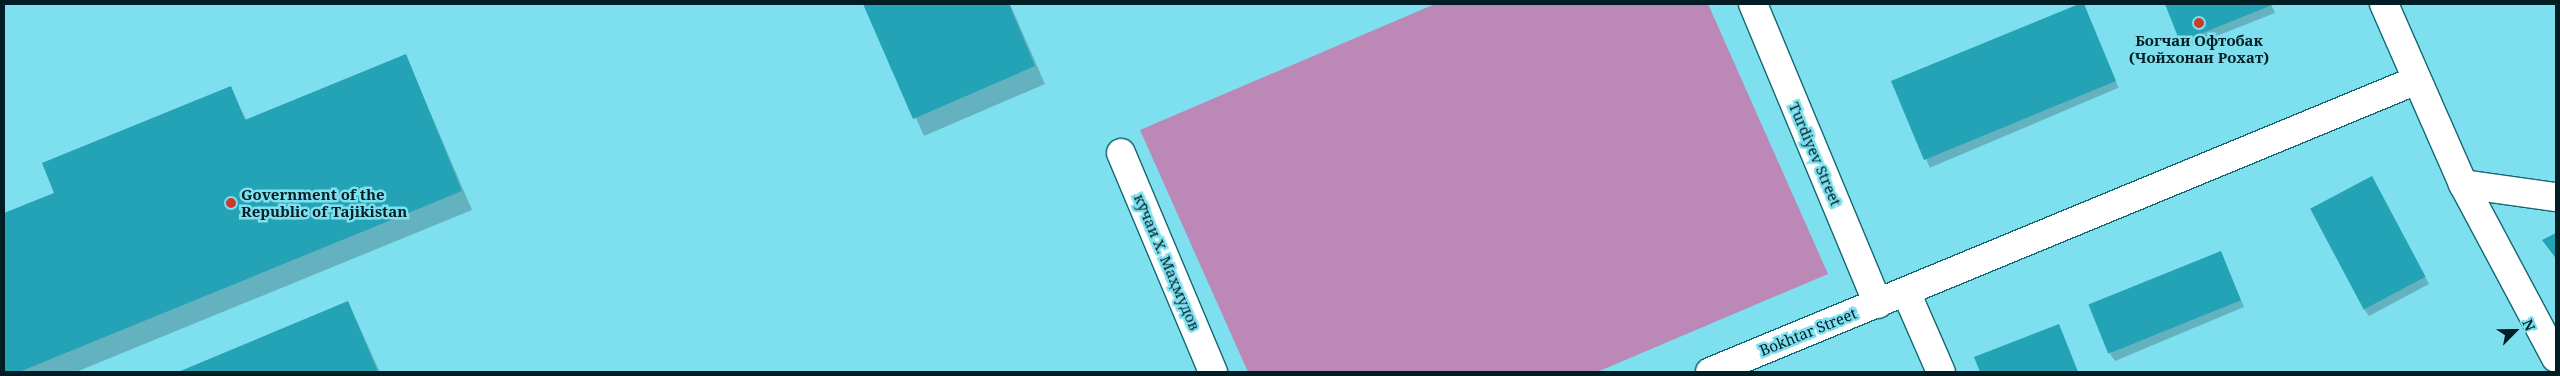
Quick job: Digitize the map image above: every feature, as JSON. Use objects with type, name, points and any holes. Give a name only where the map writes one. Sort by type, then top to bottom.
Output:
[{"type":"street","name":"Turdiyev Street","points":[[1753,4],[1878,304]]},
{"type":"street","points":[[2384,4],[2463,184],[2556,358]]},
{"type":"street","name":"Bokhtar Street","points":[[1710,372],[2417,80]]},
{"type":"street","name":"кӯчаи Х. Маҳмудов","points":[[1121,153],[1213,372]]},
{"type":"street","points":[[2463,184],[2556,197]]},
{"type":"street","points":[[1906,292],[1941,372]]},
{"type":"shaded area","points":[[1435,4],[1708,4],[1828,274],[1597,372],[1248,372],[1140,130]]},
{"type":"building","points":[[863,4],[1009,4],[1035,66],[913,119]]},
{"type":"building","points":[[2079,4],[2084,4],[2116,81],[1924,160],[1891,81]]},
{"type":"building","name":"Богчаи Офтобак (Чойхонаи Рохат)","points":[[2165,4],[2271,4],[2272,5],[2180,42]]},
{"type":"building","name":"Government of the Republic of Tajikistan","points":[[406,54],[462,191],[19,372],[4,372],[4,213],[54,193],[42,163],[231,86],[245,120]]},
{"type":"building","points":[[2372,176],[2426,277],[2364,310],[2310,209]]},
{"type":"building","points":[[2556,233],[2556,258],[2542,240]]},
{"type":"building","points":[[2221,251],[2241,300],[2108,354],[2088,305]]},
{"type":"building","points":[[348,301],[378,372],[178,372]]},
{"type":"building","points":[[2059,324],[2078,372],[1980,372],[1974,357]]},
{"type":"place","name":"Богчаи Офтобак (Чойхонаи Рохат)","points":[[2199,23]]},
{"type":"place","name":"Government of the Republic of Tajikistan","points":[[231,203]]}]
